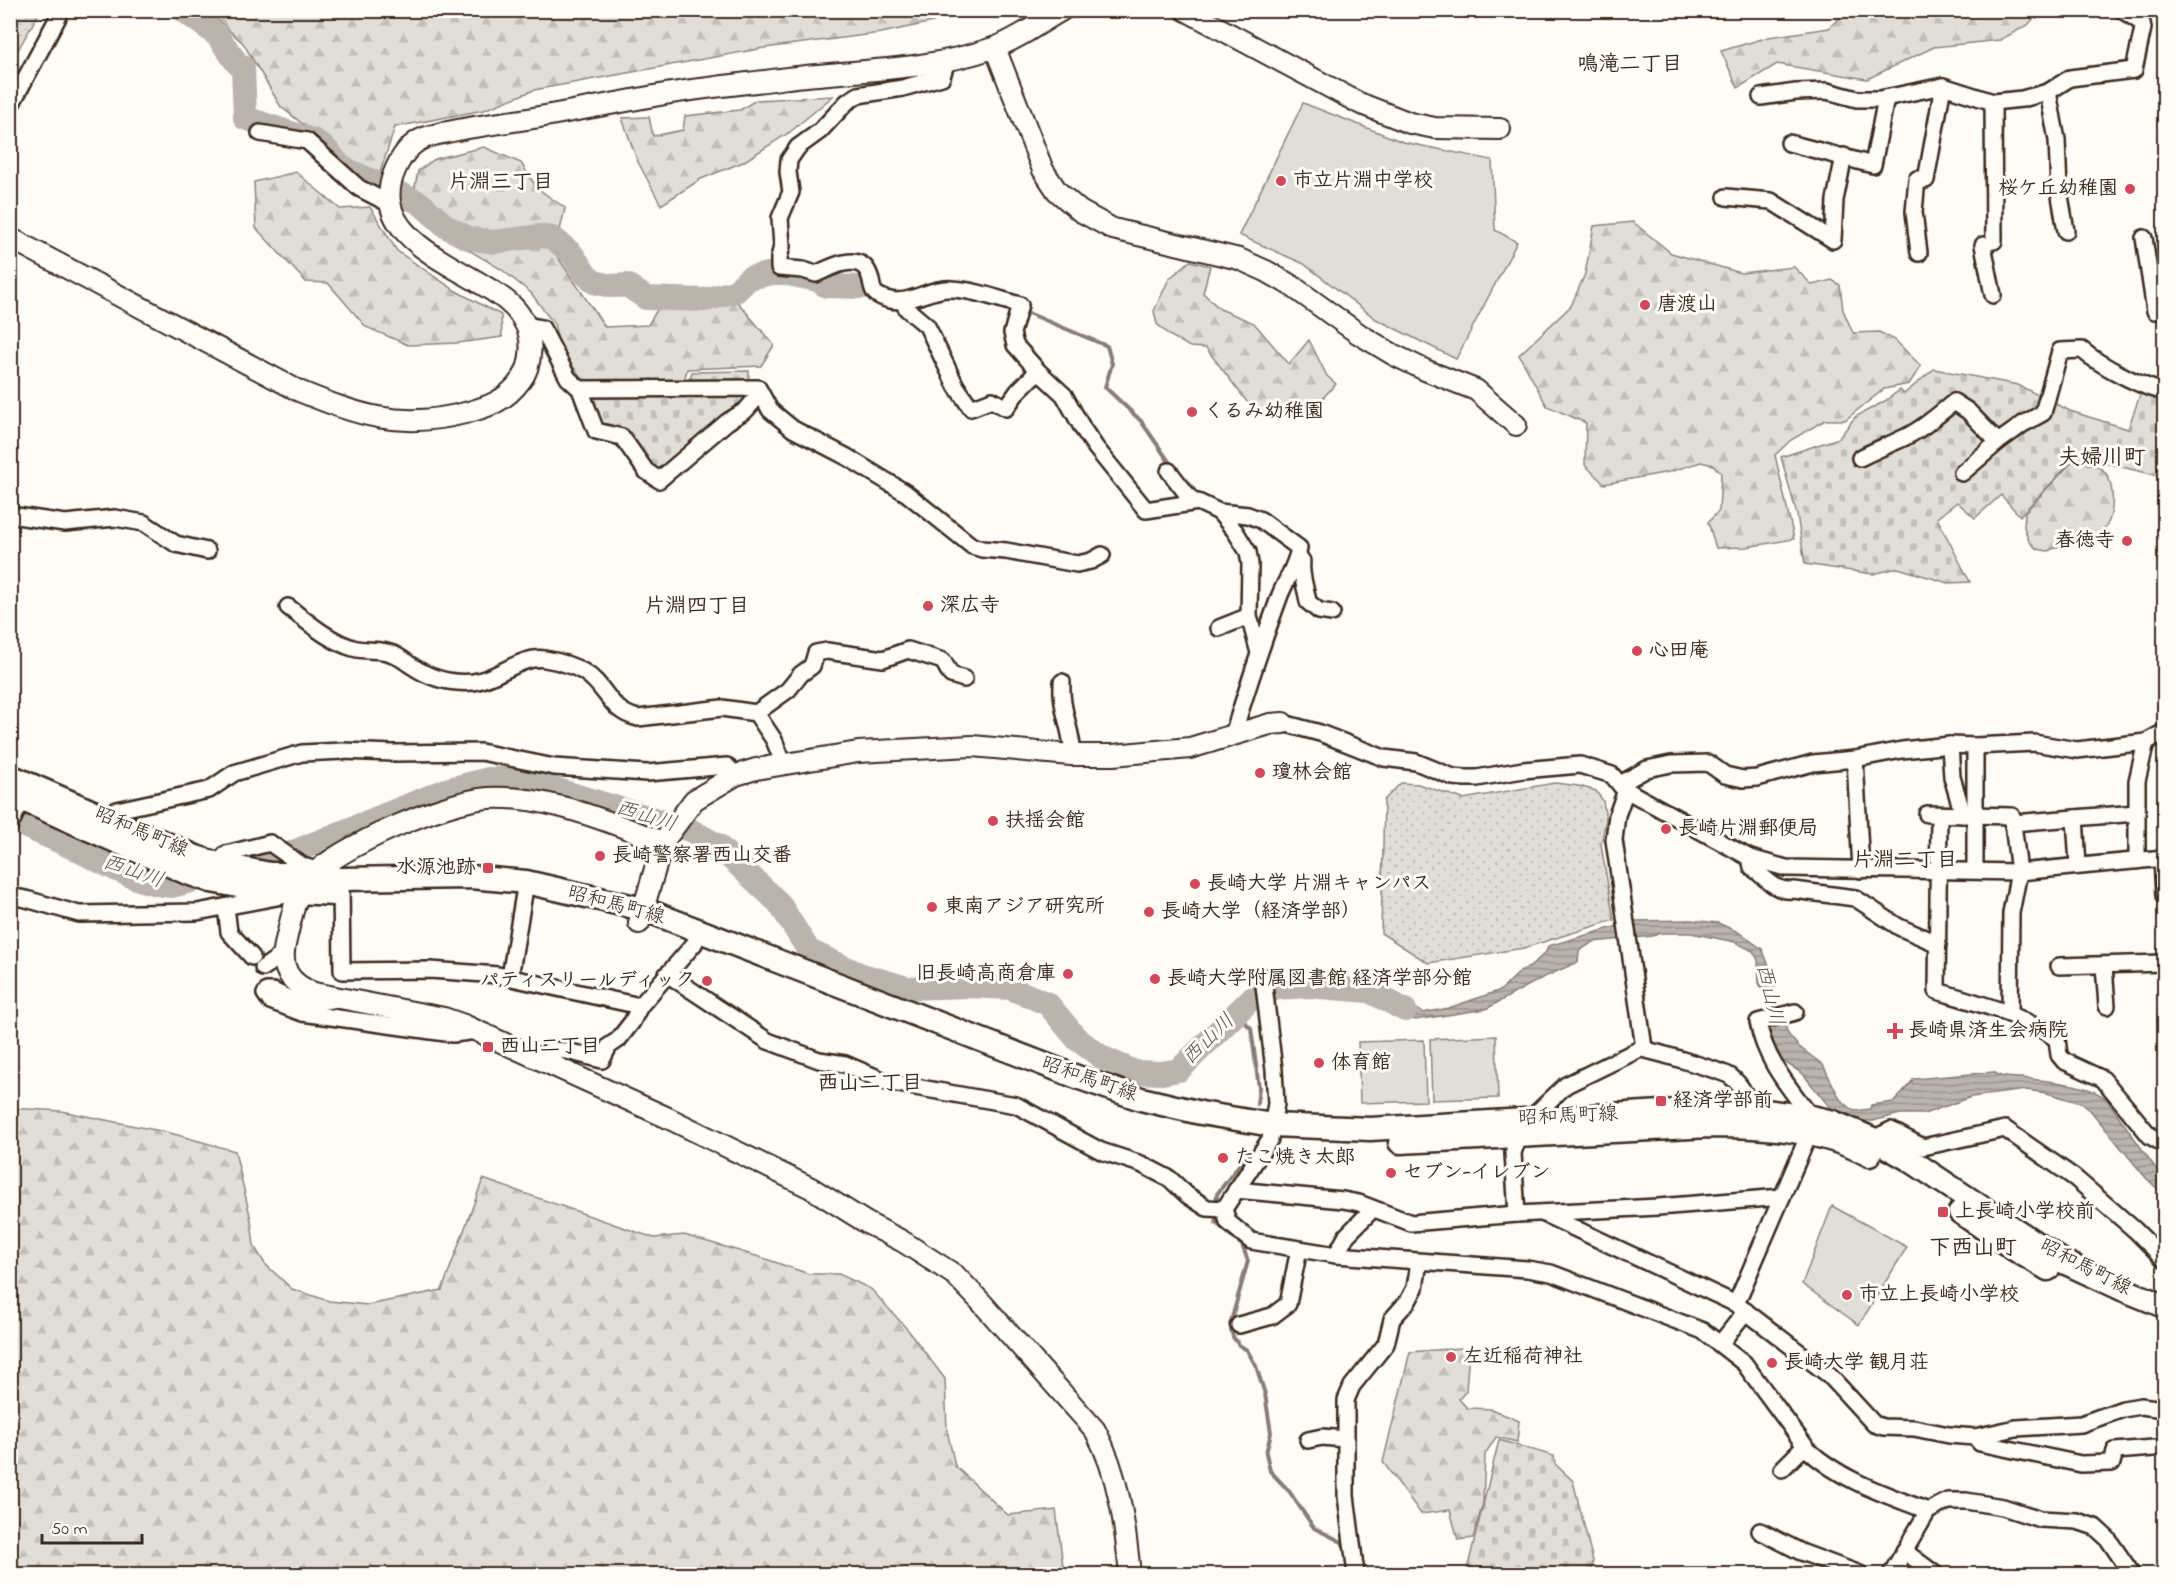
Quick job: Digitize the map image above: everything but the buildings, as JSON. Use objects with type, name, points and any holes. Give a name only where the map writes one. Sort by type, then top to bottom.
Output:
[{"type":"main road","name":"昭和馬町線","points":[[18,793],[200,865],[305,876],[341,887],[468,892],[525,890],[641,916],[1071,1090],[1198,1127],[1271,1132],[1369,1144],[1524,1128],[1710,1126],[1750,1117],[1810,1125],[1833,1122],[1873,1139],[1910,1160],[2064,1262],[2164,1306]]},
{"type":"main road","name":"昭和馬町線","points":[[200,865],[212,880],[260,890],[305,876]]},
{"type":"main road","name":"昭和馬町線","points":[[1810,1125],[1894,1168],[2014,1249],[2059,1275],[2123,1306],[2164,1321]]},
{"type":"street","points":[[10,107],[62,10]]},
{"type":"street","points":[[10,238],[299,391],[349,411],[381,418],[418,422],[450,417],[491,406],[512,393],[527,372],[530,347],[526,325],[510,303],[419,246],[400,227],[390,204],[391,179],[404,152],[425,137],[457,129],[541,117],[668,94],[947,60],[995,48],[1062,10]]},
{"type":"street","points":[[1185,10],[1359,103],[1410,123],[1435,128],[1500,129]]},
{"type":"street","points":[[1761,97],[1796,92],[1827,91],[1857,99],[1886,98],[1943,86],[1993,102],[2022,99],[2048,92],[2070,78],[2134,70],[2143,28],[2142,23],[2122,10]]},
{"type":"street","points":[[995,48],[1043,170],[1057,190],[1080,211],[1113,229],[1239,259],[1266,271],[1394,355],[1476,390],[1516,425]]},
{"type":"street","points":[[947,60],[942,77],[903,88],[858,94],[847,102],[820,131],[798,147],[789,159],[791,192],[780,218],[782,246],[778,258],[779,268],[803,270],[816,274],[843,262],[861,265],[867,271],[871,288],[883,298],[903,302],[919,295],[952,289],[1020,305],[1012,333],[1015,345],[1064,395],[1096,448],[1146,510],[1198,502],[1219,512],[1248,515],[1261,520],[1299,548],[1298,556],[1286,581],[1259,653],[1233,735]]},
{"type":"street","points":[[1919,253],[1914,212],[1917,179],[1926,180],[1943,86]]},
{"type":"street","points":[[2048,92],[2066,231]]},
{"type":"street","points":[[1790,143],[1873,165],[1886,98]]},
{"type":"street","points":[[1993,102],[1988,243],[1993,295]]},
{"type":"street","points":[[260,133],[307,141],[359,188],[390,204]]},
{"type":"street","points":[[1726,197],[1771,201],[1833,240],[1835,200],[1844,156]]},
{"type":"street","points":[[2144,238],[2155,311],[2164,310]]},
{"type":"street","points":[[903,302],[907,309],[927,326],[956,386],[971,408],[992,400],[1006,408],[1018,391],[1038,371]]},
{"type":"street","points":[[526,325],[542,328],[568,378],[580,389],[596,431],[622,437],[646,471],[659,480],[728,422],[746,410],[760,394]]},
{"type":"street","points":[[1962,473],[1998,442],[2043,413],[2060,351],[2082,350],[2094,360],[2145,386],[2164,391]]},
{"type":"street","points":[[580,389],[758,388],[770,410],[793,429],[847,457],[906,493],[972,546],[1077,564],[1091,561],[1102,555]]},
{"type":"street","points":[[1860,458],[1900,440],[1927,424],[1954,402],[1968,411],[1998,442]]},
{"type":"street","points":[[1169,471],[1193,502]]},
{"type":"street","points":[[1219,512],[1235,531],[1248,552],[1250,564],[1249,616],[1259,653]]},
{"type":"street","points":[[10,515],[65,524],[116,518],[144,524],[176,544],[207,551]]},
{"type":"street","points":[[1298,556],[1302,561],[1301,574],[1308,602],[1319,611],[1332,613]]},
{"type":"street","points":[[288,607],[335,641],[359,650],[384,651],[393,654],[424,673],[443,681],[475,682],[505,672],[524,661],[543,659],[584,672],[599,686],[608,700],[626,716],[638,718],[722,708],[756,713],[788,690],[801,674],[812,666],[816,653],[827,651],[883,659],[908,650],[943,661],[951,675],[964,679]]},
{"type":"street","points":[[1219,628],[1249,616]]},
{"type":"street","points":[[1062,682],[1060,698],[1072,742],[1073,755]]},
{"type":"street","points":[[756,713],[774,740],[784,765]]},
{"type":"street","points":[[641,916],[663,842],[694,800],[736,775],[858,752],[972,746],[1073,755],[1113,755],[1190,748],[1270,723],[1283,723],[1320,733],[1384,758],[1416,762],[1453,777],[1477,778],[1523,770],[1580,765],[1612,775],[1623,788],[1750,858],[1786,867],[2019,872],[2163,858],[2164,896]]},
{"type":"street","points":[[1644,1048],[1614,840],[1623,788],[1627,780],[1647,769],[1671,764],[1708,763],[1725,775],[1743,779],[1757,778],[1813,763],[1855,759],[1902,750],[1950,745],[2034,743],[2077,750],[2146,742],[2164,732]]},
{"type":"street","points":[[2137,861],[2137,781],[2146,742]]},
{"type":"street","points":[[1950,745],[1952,777],[1969,816]]},
{"type":"street","points":[[1975,746],[1969,816],[1975,870]]},
{"type":"street","points":[[100,825],[117,810],[209,790],[234,773],[302,753],[481,752],[554,767],[647,773],[727,766],[736,775]]},
{"type":"street","points":[[1855,759],[1861,870]]},
{"type":"street","points":[[10,825],[18,793]]},
{"type":"street","points":[[10,896],[79,914],[197,912],[226,907],[305,876],[371,838],[426,814],[455,804],[487,798],[543,802],[573,810],[663,842]]},
{"type":"street","points":[[2012,823],[2136,813]]},
{"type":"street","points":[[2010,1013],[2011,914],[2019,872],[2012,816],[1933,815],[1939,870],[1937,991],[2010,1013],[2036,1025],[2057,1039],[2059,1055],[2064,1061],[2103,1079],[2150,1136],[2164,1144]]},
{"type":"street","points":[[2075,818],[2078,865]]},
{"type":"street","points":[[200,865],[226,854],[270,843],[305,876]]},
{"type":"street","points":[[1750,858],[1752,867],[1776,887],[1786,891],[1794,890],[1855,898],[1899,927],[1938,944]]},
{"type":"street","points":[[305,876],[282,955],[287,972],[297,984],[314,993],[444,1018],[478,1031],[668,1118],[811,1188],[955,1275],[1095,1430],[1107,1451],[1116,1482],[1125,1528],[1130,1575]]},
{"type":"street","points":[[341,887],[342,971],[430,970],[510,977],[640,1006]]},
{"type":"street","points":[[510,977],[525,890]]},
{"type":"street","points":[[226,907],[229,932],[257,962],[282,955]]},
{"type":"street","points":[[550,1050],[567,1051],[602,1060],[609,1046],[618,1040],[632,1022],[640,1006],[697,938]]},
{"type":"street","points":[[2059,966],[2164,963]]},
{"type":"street","points":[[2104,966],[2107,1006]]},
{"type":"street","points":[[667,974],[768,1041],[819,1060],[845,1064],[888,1082],[1016,1105],[1101,1151],[1141,1164],[1170,1179],[1187,1195],[1207,1208],[1220,1209]]},
{"type":"street","points":[[1220,1209],[1236,1190],[1271,1132],[1276,1104],[1275,1082],[1263,977]]},
{"type":"street","points":[[338,999],[305,1004],[273,991],[267,991],[265,994],[270,1000],[302,1013],[453,1034],[478,1031]]},
{"type":"street","points":[[1720,1344],[1741,1307],[1810,1125],[1761,1042],[1758,1022],[1795,1012]]},
{"type":"street","points":[[1517,1214],[1513,1153],[1524,1128],[1566,1085],[1644,1048],[1729,1075],[1745,1093],[1750,1117]]},
{"type":"street","points":[[1873,1139],[1892,1130],[1923,1146],[2005,1130],[2074,1178],[2136,1230],[2164,1259]]},
{"type":"street","points":[[1236,1190],[1344,1200],[1359,1203],[1411,1223],[1782,1197]]},
{"type":"street","points":[[1220,1209],[1228,1222],[1251,1241],[1336,1255],[1502,1266],[1551,1273],[1703,1331],[1744,1363],[1804,1446],[1821,1462],[1839,1474],[1928,1511]]},
{"type":"street","points":[[1336,1255],[1347,1235],[1373,1209]]},
{"type":"street","points":[[1542,1213],[1741,1307],[1829,1375],[1874,1424],[1883,1427],[1914,1428],[1975,1437],[2016,1428],[2081,1424],[2123,1409],[2141,1407],[2164,1409]]},
{"type":"street","points":[[1239,1324],[1272,1316],[1288,1304],[1299,1249]]},
{"type":"street","points":[[1356,1575],[1346,1496],[1346,1401],[1352,1386],[1386,1344],[1392,1319],[1408,1301],[1415,1288],[1419,1262]]},
{"type":"street","points":[[1308,1440],[1322,1437],[1345,1438]]},
{"type":"street","points":[[1975,1437],[1980,1443],[2081,1464],[2112,1463],[2115,1451],[2154,1448]]},
{"type":"street","points":[[1782,1469],[1804,1446]]},
{"type":"street","points":[[1891,1575],[1928,1511],[1948,1501],[1966,1501],[2003,1507],[2040,1519],[2077,1521],[2095,1527],[2132,1575]]},
{"type":"street","points":[[1760,1531],[1801,1552],[1860,1575]]},
{"type":"street","points":[[1904,1551],[1935,1575]]},
{"type":"green space","points":[[10,11],[40,11],[11,62]]},
{"type":"green space","points":[[208,11],[950,11],[933,22],[881,33],[764,48],[534,90],[484,110],[395,127],[377,182],[281,107],[243,43]]},
{"type":"green space","points":[[1846,11],[2040,11],[2028,25],[2000,40],[1934,47],[1867,79],[1777,64],[1738,88],[1721,51],[1769,37],[1829,28]]},
{"type":"green space","points":[[833,96],[790,132],[743,162],[701,179],[661,205],[637,160],[622,118],[649,117],[653,136],[683,130],[685,116],[740,110],[756,100]]},
{"type":"green space","points":[[1303,103],[1403,142],[1492,160],[1495,230],[1517,242],[1456,359],[1376,319],[1304,264],[1239,235]]},
{"type":"green space","points":[[484,147],[521,163],[537,188],[565,208],[555,253],[605,327],[648,325],[661,303],[714,305],[734,298],[774,345],[761,366],[687,369],[684,382],[583,380],[560,349],[554,324],[531,293],[501,269],[436,231],[418,215],[414,192],[418,171],[435,159]]},
{"type":"green space","points":[[296,172],[340,209],[370,207],[397,251],[456,291],[501,315],[502,337],[458,343],[408,345],[366,327],[328,283],[306,282],[256,228],[254,182]]},
{"type":"green space","points":[[1633,222],[1671,253],[1741,273],[1794,267],[1812,285],[1832,280],[1840,285],[1843,310],[1853,333],[1879,332],[1895,340],[1921,366],[1909,384],[1884,389],[1845,420],[1825,420],[1791,440],[1775,455],[1794,539],[1746,547],[1716,548],[1708,522],[1719,511],[1721,473],[1713,465],[1701,462],[1669,472],[1604,484],[1585,465],[1586,423],[1547,406],[1519,355],[1571,306],[1585,274],[1594,226]]},
{"type":"green space","points":[[1190,261],[1210,266],[1203,293],[1220,309],[1254,323],[1289,364],[1309,340],[1327,376],[1336,384],[1313,408],[1267,416],[1254,411],[1206,348],[1190,347],[1169,335],[1157,324],[1154,311],[1169,279]]},
{"type":"green space","points":[[1934,369],[2018,385],[2070,411],[2128,429],[2142,389],[2164,393],[2164,477],[2105,463],[2074,459],[2020,516],[2001,495],[1975,518],[1957,502],[1937,518],[1970,582],[1948,583],[1898,568],[1873,574],[1805,564],[1797,515],[1781,457],[1839,438],[1855,417],[1900,390],[1904,394]]},
{"type":"green space","points":[[749,371],[748,397],[736,410],[661,473],[600,429],[588,395],[684,395],[692,372]]},
{"type":"green space","points":[[2072,462],[2094,465],[2105,472],[2112,495],[2110,519],[2098,536],[2080,537],[2048,551],[2037,549],[2029,541],[2024,527],[2025,512]]},
{"type":"green space","points":[[1401,783],[1418,784],[1463,799],[1555,783],[1596,791],[1603,801],[1606,819],[1601,845],[1614,920],[1524,948],[1428,963],[1381,933],[1384,800]]},
{"type":"green space","points":[[1496,1036],[1498,1098],[1432,1100],[1430,1039]]},
{"type":"green space","points":[[1424,1040],[1426,1101],[1360,1103],[1358,1042]]},
{"type":"green space","points":[[10,1108],[61,1111],[170,1133],[235,1151],[251,1220],[254,1246],[265,1264],[292,1289],[329,1301],[368,1305],[442,1290],[483,1179],[654,1238],[684,1235],[809,1274],[839,1274],[871,1289],[908,1330],[945,1379],[947,1430],[955,1466],[1008,1515],[1056,1510],[1064,1574],[11,1574]]},
{"type":"green space","points":[[1832,1206],[1907,1247],[1859,1325],[1802,1284]]},
{"type":"green space","points":[[1461,1348],[1469,1351],[1466,1391],[1459,1399],[1467,1408],[1491,1409],[1519,1421],[1517,1442],[1496,1437],[1485,1454],[1483,1503],[1473,1538],[1458,1540],[1450,1510],[1421,1514],[1383,1462],[1410,1352]]},
{"type":"green space","points":[[1499,1440],[1554,1456],[1555,1464],[1573,1481],[1593,1561],[1592,1569],[1588,1574],[1466,1574]]},
{"type":"water","points":[[1691,920],[1718,923],[1738,932],[1762,949],[1788,1034],[1798,1046],[1823,1065],[1840,1099],[1854,1111],[1870,1109],[1871,1105],[1894,1102],[1914,1079],[1994,1072],[2003,1077],[2080,1087],[2091,1090],[2108,1101],[2164,1180],[2164,1195],[2146,1178],[2090,1110],[2081,1103],[2047,1093],[2026,1090],[1971,1097],[1924,1114],[1900,1114],[1873,1121],[1853,1121],[1831,1109],[1803,1074],[1780,1059],[1767,1026],[1769,1003],[1759,983],[1758,960],[1753,951],[1735,942],[1691,933],[1660,933],[1653,936],[1593,942],[1579,951],[1578,962],[1542,978],[1486,1009],[1415,1020],[1376,1001],[1378,988],[1395,995],[1423,1013],[1449,1008],[1501,990],[1522,970],[1530,967],[1546,952],[1548,946],[1635,921]]},
{"type":"waterway","points":[[183,10],[217,35],[237,63],[243,67],[245,118],[315,141],[328,151],[341,167],[420,203],[447,227],[468,238],[493,242],[540,236],[553,238],[572,254],[586,275],[594,282],[611,286],[627,285],[646,298],[705,300],[736,291],[749,278],[778,272],[818,280],[826,286],[863,287]]},
{"type":"waterway","points":[[1028,313],[1107,346],[1112,364],[1105,387],[1141,421],[1172,466]]},
{"type":"waterway","name":"西山川","points":[[10,820],[133,877],[172,886],[276,859],[446,790],[489,779],[518,778],[690,830],[717,845],[779,903],[809,951],[859,974],[907,988],[970,986],[1010,988],[1048,1004],[1077,1039],[1103,1058],[1135,1072],[1162,1073],[1179,1070],[1251,999],[1277,988],[1308,986],[1369,991],[1405,1010]]},
{"type":"waterway","points":[[1236,1014],[1251,1028],[1259,1088],[1257,1104]]},
{"type":"waterway","points":[[1216,1204],[1217,1194],[1249,1152]]},
{"type":"waterway","points":[[1216,1211],[1216,1223],[1242,1245],[1248,1261],[1230,1325],[1233,1337],[1247,1350],[1256,1366],[1265,1394],[1271,1433],[1266,1453],[1270,1471],[1289,1491],[1314,1528],[1342,1542],[1347,1553]]},
{"type":"waterway","points":[[1347,1560],[1347,1574]]},
{"type":"place","name":"市立片淵中学校","points":[[1281,181]]},
{"type":"place","name":"桜ケ丘幼稚園","points":[[2130,189]]},
{"type":"place","name":"唐渡山","points":[[1645,305]]},
{"type":"place","name":"くるみ幼稚園","points":[[1192,412]]},
{"type":"place","name":"春徳寺","points":[[2127,541]]},
{"type":"place","name":"深広寺","points":[[928,606]]},
{"type":"place","name":"心田庵","points":[[1637,651]]},
{"type":"place","name":"瓊林会館","points":[[1260,773]]},
{"type":"place","name":"扶揺会館","points":[[993,821]]},
{"type":"place","name":"長崎片淵郵便局","points":[[1666,829]]},
{"type":"place","name":"長崎警察署西山交番","points":[[600,856]]},
{"type":"place","name":"水源池跡","points":[[488,868]]},
{"type":"place","name":"長崎大学 片淵キャンパス","points":[[1195,884]]},
{"type":"place","name":"東南アジア研究所","points":[[932,907]]},
{"type":"place","name":"長崎大学（経済学部）","points":[[1149,912]]},
{"type":"place","name":"旧長崎高商倉庫","points":[[1068,974]]},
{"type":"place","name":"長崎大学附属図書館 経済学部分館","points":[[1155,979]]},
{"type":"place","name":"パティスリールディック","points":[[707,981]]},
{"type":"place","name":"長崎県済生会病院","points":[[1895,1031]]},
{"type":"place","name":"西山二丁目","points":[[488,1047]]},
{"type":"place","name":"体育館","points":[[1319,1063]]},
{"type":"place","name":"経済学部前","points":[[1661,1101]]},
{"type":"place","name":"たこ焼き太郎","points":[[1223,1158]]},
{"type":"place","name":"セブン-イレブン","points":[[1391,1173]]},
{"type":"place","name":"上長崎小学校前","points":[[1943,1212]]},
{"type":"place","name":"市立上長崎小学校","points":[[1847,1295]]},
{"type":"place","name":"左近稲荷神社","points":[[1451,1357]]},
{"type":"place","name":"長崎大学 観月荘","points":[[1772,1363]]},
{"type":"district","name":"鳴滝二丁目","points":[[1630,65]]},
{"type":"district","name":"片淵三丁目","points":[[501,183]]},
{"type":"district","name":"夫婦川町","points":[[2102,459]]},
{"type":"district","name":"片淵四丁目","points":[[697,607]]},
{"type":"district","name":"片淵二丁目","points":[[1905,861]]},
{"type":"district","name":"西山二丁目","points":[[870,1084]]},
{"type":"district","name":"下西山町","points":[[1973,1249]]}]
